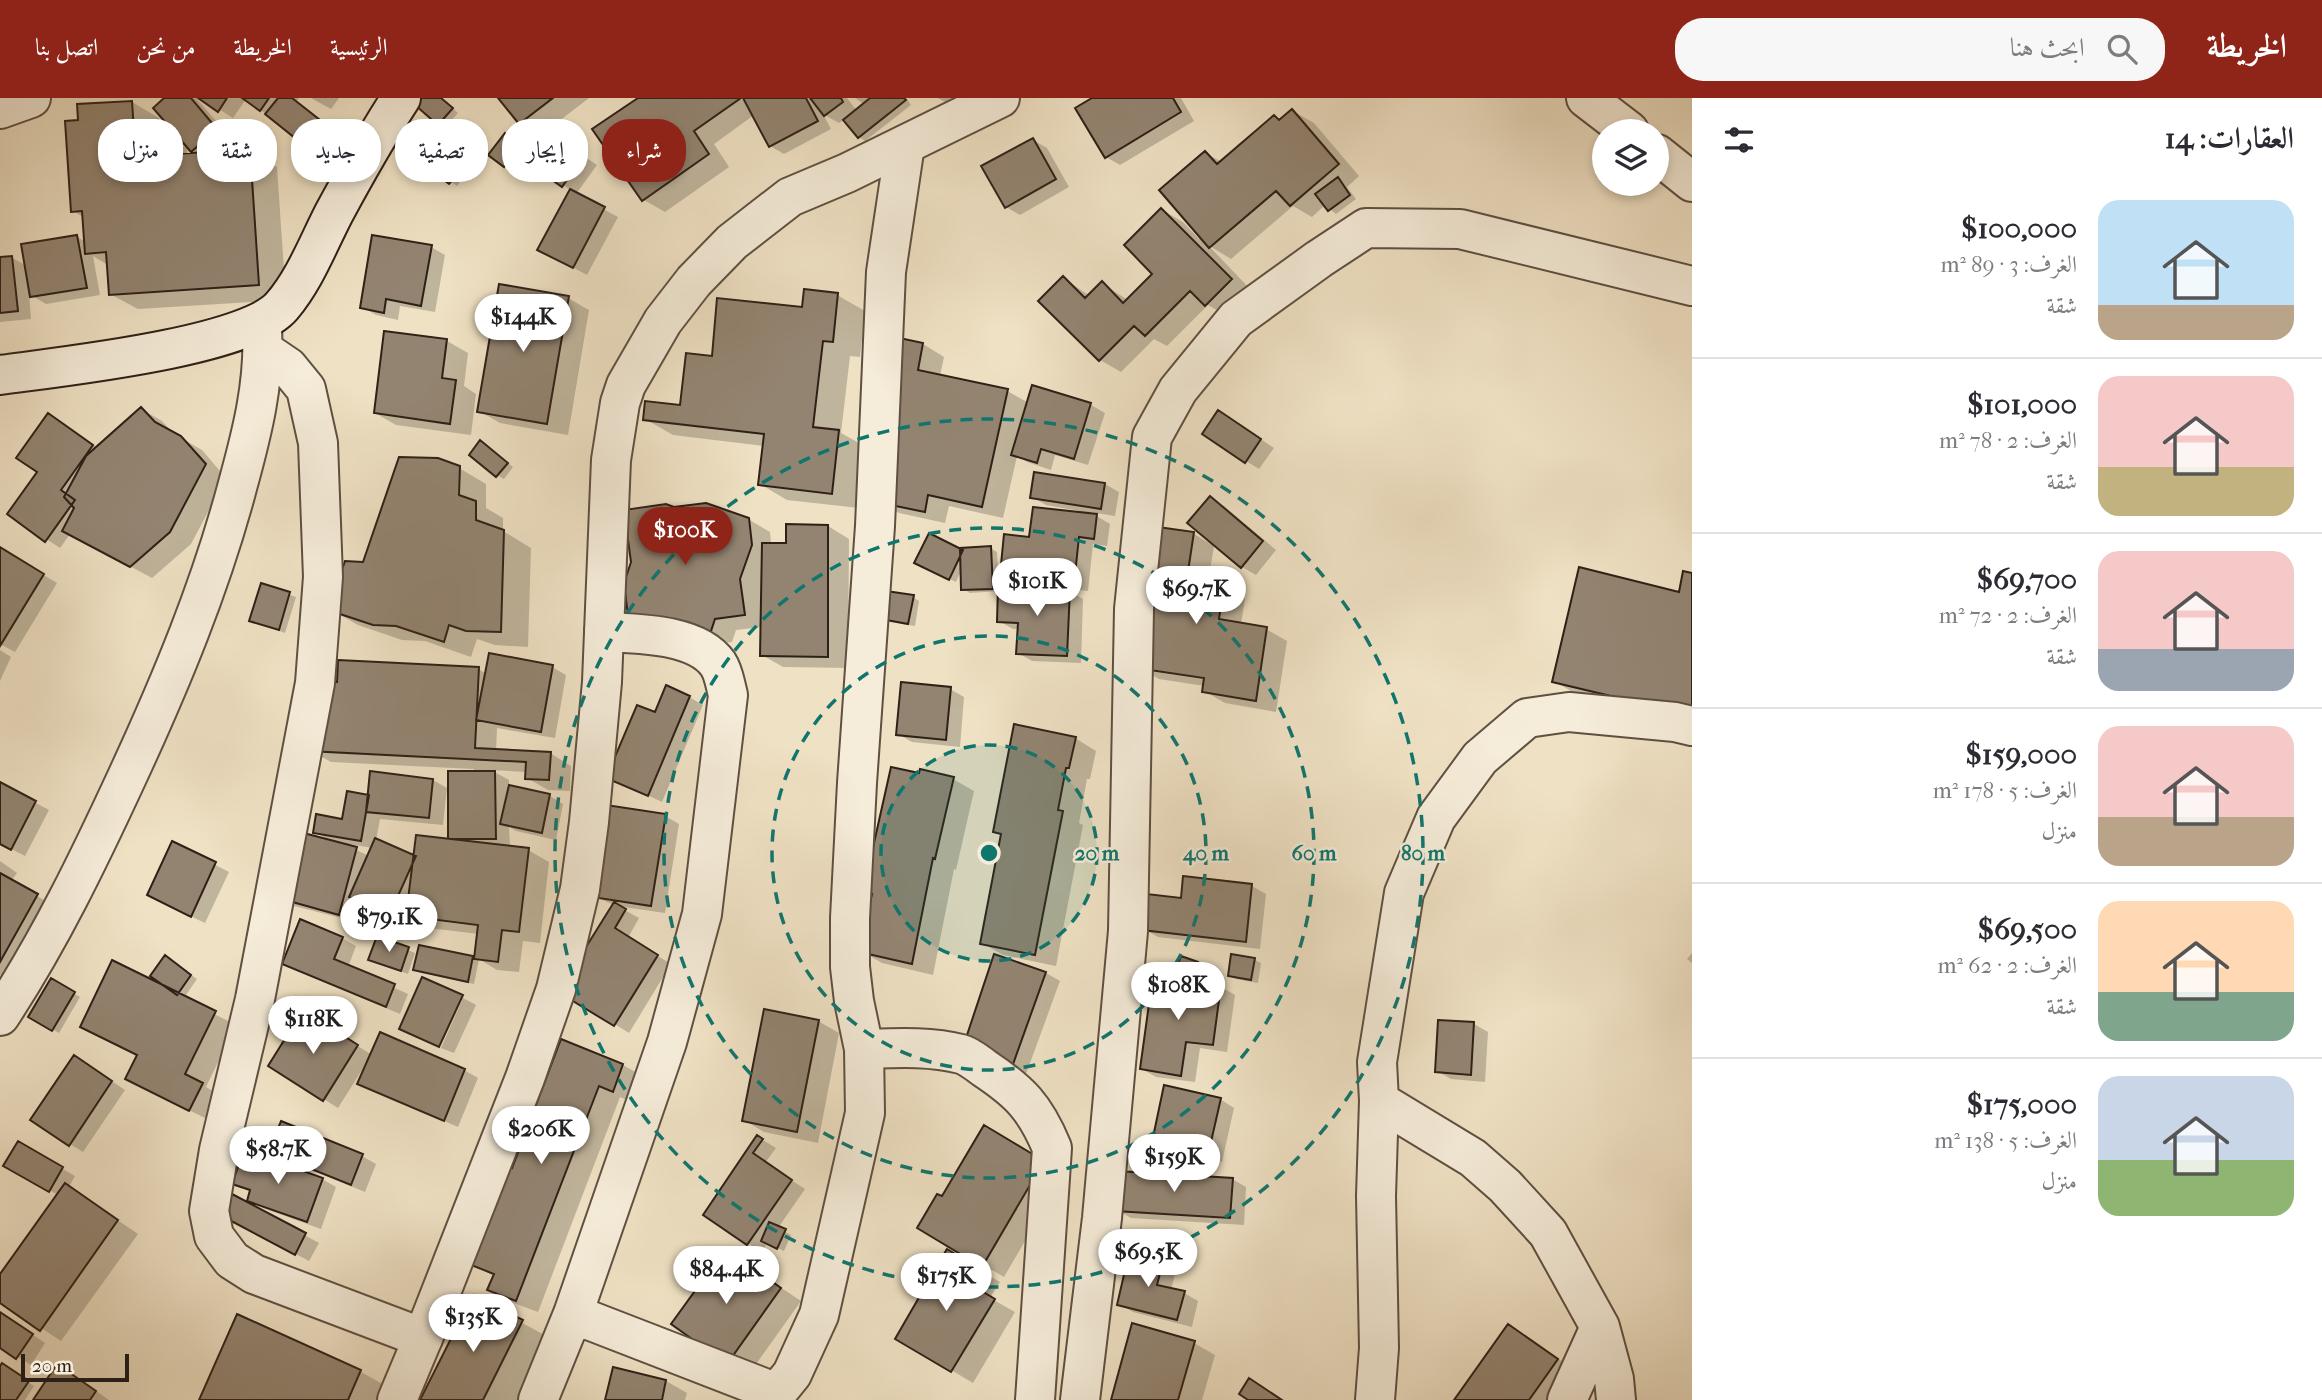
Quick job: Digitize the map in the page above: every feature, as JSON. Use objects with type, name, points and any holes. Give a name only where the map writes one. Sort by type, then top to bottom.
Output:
[{"type":"street","points":[[0,109],[31,98]]},
{"type":"street","points":[[0,1016],[52,932],[94,850],[173,678],[225,531],[257,410],[262,336],[302,277],[336,210],[401,98]]},
{"type":"street","points":[[397,1400],[525,1078],[556,989],[580,889],[601,695],[611,460],[620,403],[626,386],[663,321],[694,281],[732,242],[790,197],[847,173],[1000,98]]},
{"type":"street","points":[[1586,98],[1613,119]]},
{"type":"street","points":[[573,1314],[774,1396],[792,1374],[819,1315],[840,1234],[865,1113],[864,1049],[850,967],[850,918],[875,526],[886,272],[905,145]]},
{"type":"street","points":[[1669,164],[1692,182]]},
{"type":"street","points":[[1080,1400],[1102,1218],[1128,931],[1133,609],[1152,437],[1165,413],[1178,390],[1236,319],[1366,228],[1460,229],[1692,286]]},
{"type":"street","points":[[0,375],[174,348],[231,334],[262,336],[306,389],[318,443],[323,578],[315,683],[255,999],[219,1150],[209,1211],[214,1236],[232,1260],[254,1274],[423,1338]]},
{"type":"street","points":[[538,1400],[573,1314],[667,1042],[702,914],[727,695],[718,664],[710,655],[695,646],[647,635],[604,632]]},
{"type":"street","points":[[1375,1400],[1380,1348],[1376,1196],[1379,1101],[1377,1062],[1404,893],[1436,818],[1480,758],[1527,718],[1569,712],[1692,726]]},
{"type":"street","points":[[864,1049],[926,1048],[964,1054],[1006,1083],[1030,1105],[1042,1123],[1052,1148],[1034,1400]]},
{"type":"street","points":[[1379,1101],[1473,1158],[1505,1186],[1548,1233],[1600,1327],[1614,1379],[1616,1400]]},
{"type":"street","points":[[1567,1400],[1600,1327]]},
{"type":"building","points":[[164,98],[191,98],[209,119],[197,119],[197,147],[191,152],[183,143],[183,119],[162,119],[153,108]]},
{"type":"building","points":[[198,98],[227,98],[218,112]]},
{"type":"building","points":[[242,98],[269,98],[260,111]]},
{"type":"building","points":[[278,98],[292,98],[319,119],[291,119],[291,135],[277,124],[277,119],[271,119],[265,114]]},
{"type":"building","points":[[421,98],[441,98],[453,108],[443,119],[431,119],[415,105]]},
{"type":"building","points":[[498,98],[553,98],[526,119],[515,119]]},
{"type":"building","points":[[638,98],[741,98],[694,131],[709,154],[686,170],[686,119],[607,119]]},
{"type":"building","points":[[743,98],[806,98],[818,121],[769,147]]},
{"type":"building","points":[[810,98],[841,98],[843,102],[824,116]]},
{"type":"building","points":[[870,98],[906,100],[858,138],[843,120]]},
{"type":"building","points":[[1092,98],[1173,98],[1181,112],[1105,158],[1075,108]]},
{"type":"building","points":[[132,101],[133,119],[98,119],[98,182],[183,182],[183,154],[197,153],[197,182],[252,182],[259,285],[109,295],[106,252],[85,254],[82,211],[71,212],[65,121],[78,120],[77,104]]},
{"type":"building","points":[[1292,109],[1339,164],[1290,206],[1276,191],[1209,248],[1159,190],[1205,151],[1217,164],[1274,115],[1279,120]]},
{"type":"building","points":[[602,122],[602,143],[592,129]]},
{"type":"building","points":[[502,137],[502,166],[488,155]]},
{"type":"building","points":[[1033,138],[1056,179],[1005,208],[981,166]]},
{"type":"building","points":[[1338,177],[1350,195],[1328,211],[1315,194]]},
{"type":"building","points":[[629,182],[669,182],[642,201]]},
{"type":"building","points":[[570,189],[605,207],[573,268],[537,250]]},
{"type":"building","points":[[1161,208],[1232,279],[1205,306],[1190,291],[1145,336],[1134,326],[1099,361],[1038,301],[1063,276],[1085,298],[1102,281],[1123,303],[1152,274],[1124,245]]},
{"type":"building","points":[[77,235],[87,288],[30,297],[21,244]]},
{"type":"building","points":[[372,235],[432,245],[421,306],[386,299],[384,313],[360,308]]},
{"type":"building","points":[[12,256],[18,311],[0,313],[0,257]]},
{"type":"building","points":[[499,284],[569,296],[547,424],[477,412]]},
{"type":"building","points":[[804,289],[838,293],[833,342],[823,341],[813,427],[839,430],[832,494],[758,485],[764,434],[643,420],[645,401],[680,405],[686,353],[712,356],[717,298],[802,307]]},
{"type":"building","points":[[384,331],[447,339],[442,378],[456,380],[450,424],[374,413]]},
{"type":"building","points":[[890,336],[923,343],[918,370],[1008,389],[982,507],[928,495],[925,512],[876,502]]},
{"type":"building","points":[[1032,385],[1091,403],[1074,459],[1041,449],[1037,463],[1011,455]]},
{"type":"building","points":[[141,407],[155,422],[181,436],[206,464],[170,532],[130,567],[62,531],[74,508],[64,497],[86,456]]},
{"type":"building","points":[[1218,410],[1261,439],[1245,463],[1202,434]]},
{"type":"building","points":[[48,413],[93,445],[61,490],[75,500],[45,542],[7,514],[37,472],[16,458]]},
{"type":"building","points":[[480,440],[508,463],[496,477],[469,455]]},
{"type":"building","points":[[399,457],[438,458],[460,466],[459,495],[476,501],[476,520],[504,530],[501,632],[466,631],[449,625],[444,642],[396,626],[373,625],[328,610],[345,561],[363,562]]},
{"type":"building","points":[[1034,472],[1105,483],[1101,509],[1030,498]]},
{"type":"building","points":[[1210,496],[1263,541],[1241,568],[1187,523]]},
{"type":"building","points":[[706,503],[749,518],[752,545],[740,579],[745,615],[715,619],[711,631],[666,636],[629,624],[624,583],[631,562],[624,510],[666,504],[674,507]]},
{"type":"building","points":[[1033,507],[1097,514],[1094,539],[1079,537],[1074,584],[1000,575],[1004,534],[1029,537]]},
{"type":"building","points":[[786,524],[828,525],[828,657],[760,656],[762,543],[786,543]]},
{"type":"building","points":[[1158,527],[1194,532],[1187,578],[1224,584],[1219,619],[1267,627],[1256,701],[1202,692],[1204,678],[1136,668]]},
{"type":"building","points":[[929,533],[963,550],[949,580],[914,563]]},
{"type":"building","points":[[991,546],[993,589],[961,590],[960,548]]},
{"type":"building","points":[[0,547],[44,574],[0,646]]},
{"type":"building","points":[[1579,567],[1679,592],[1683,571],[1692,573],[1692,734],[1640,703],[1552,682]]},
{"type":"building","points":[[261,583],[290,592],[279,630],[249,621]]},
{"type":"building","points":[[998,586],[1070,589],[1067,656],[1016,654],[1018,623],[997,622]]},
{"type":"building","points":[[886,591],[914,595],[908,624],[881,619]]},
{"type":"building","points":[[489,653],[553,665],[541,732],[476,720]]},
{"type":"building","points":[[338,660],[479,667],[475,748],[551,752],[549,780],[525,779],[526,762],[308,751],[316,681],[337,682]]},
{"type":"building","points":[[901,682],[951,687],[946,740],[896,735]]},
{"type":"building","points":[[666,685],[690,696],[648,796],[606,778],[637,705],[655,712]]},
{"type":"building","points":[[1014,724],[1076,737],[1069,768],[1066,768],[1058,810],[1063,811],[1035,955],[980,944],[1001,834],[993,832]]},
{"type":"building","points":[[891,767],[919,773],[920,769],[954,777],[935,859],[933,858],[912,964],[859,952],[872,894],[863,892]]},
{"type":"building","points":[[370,771],[433,779],[429,818],[366,812]]},
{"type":"building","points":[[448,771],[495,771],[496,839],[448,839]]},
{"type":"building","points":[[0,782],[36,801],[11,850],[0,844]]},
{"type":"building","points":[[509,785],[550,794],[542,833],[500,824]]},
{"type":"building","points":[[347,791],[369,795],[361,841],[313,833],[316,814],[342,819]]},
{"type":"building","points":[[606,805],[666,814],[651,906],[592,897]]},
{"type":"building","points":[[296,831],[357,847],[339,915],[278,898]]},
{"type":"building","points":[[416,835],[529,848],[519,932],[502,930],[498,962],[474,959],[478,925],[406,916]]},
{"type":"building","points":[[375,838],[416,856],[389,916],[349,897]]},
{"type":"building","points":[[172,841],[216,862],[191,917],[147,895]]},
{"type":"building","points":[[0,873],[38,894],[0,962]]},
{"type":"building","points":[[1183,876],[1252,884],[1246,942],[1142,930],[1147,894],[1181,898]]},
{"type":"building","points":[[614,902],[626,909],[615,928],[658,955],[614,1026],[558,992]]},
{"type":"building","points":[[300,919],[343,937],[334,959],[395,984],[386,1007],[282,964]]},
{"type":"building","points":[[377,936],[409,947],[401,971],[368,960]]},
{"type":"building","points":[[419,945],[473,956],[468,982],[413,970]]},
{"type":"building","points":[[994,954],[1046,972],[1012,1067],[962,1050]]},
{"type":"building","points":[[1231,954],[1255,958],[1251,980],[1228,976]]},
{"type":"building","points":[[165,955],[191,975],[177,995],[150,976]]},
{"type":"building","points":[[1181,956],[1198,962],[1193,979],[1175,973]]},
{"type":"building","points":[[112,960],[216,1011],[185,1074],[203,1083],[189,1111],[125,1079],[137,1055],[80,1027]]},
{"type":"building","points":[[1153,975],[1221,985],[1213,1045],[1186,1042],[1181,1076],[1140,1069]]},
{"type":"building","points":[[422,977],[463,995],[439,1047],[399,1029]]},
{"type":"building","points":[[51,978],[75,992],[52,1031],[28,1017]]},
{"type":"building","points":[[764,1009],[819,1020],[797,1132],[742,1121]]},
{"type":"building","points":[[303,1010],[358,1045],[323,1101],[268,1066]]},
{"type":"building","points":[[1438,1020],[1474,1022],[1471,1075],[1435,1072]]},
{"type":"building","points":[[380,1032],[465,1069],[444,1121],[357,1084]]},
{"type":"building","points":[[561,1039],[623,1064],[613,1092],[599,1086],[516,1301],[487,1290],[494,1274],[471,1265],[508,1166],[512,1168]]},
{"type":"building","points":[[74,1055],[112,1081],[69,1146],[30,1120]]},
{"type":"building","points":[[1164,1085],[1221,1098],[1208,1155],[1152,1142]]},
{"type":"building","points":[[281,1121],[363,1154],[351,1185],[269,1152]]},
{"type":"building","points":[[984,1125],[1044,1161],[982,1267],[917,1228],[937,1194],[942,1196]]},
{"type":"building","points":[[757,1135],[763,1139],[753,1153],[792,1180],[747,1245],[703,1215]]},
{"type":"building","points":[[18,1141],[63,1167],[49,1192],[3,1166]]},
{"type":"building","points":[[244,1150],[323,1178],[307,1222],[247,1201],[250,1190],[232,1184]]},
{"type":"building","points":[[1117,1171],[1233,1178],[1230,1218],[1115,1211]]},
{"type":"building","points":[[65,1183],[118,1220],[40,1331],[0,1303],[0,1274]]},
{"type":"building","points":[[232,1194],[306,1233],[295,1255],[220,1215]]},
{"type":"building","points":[[769,1222],[786,1229],[777,1249],[761,1241]]},
{"type":"building","points":[[726,1248],[781,1288],[727,1364],[671,1324]]},
{"type":"building","points":[[947,1249],[980,1269],[970,1284],[995,1299],[951,1372],[895,1339]]},
{"type":"building","points":[[1129,1253],[1163,1261],[1157,1285],[1185,1291],[1177,1320],[1117,1305]]},
{"type":"building","points":[[473,1295],[523,1320],[483,1400],[420,1400]]},
{"type":"building","points":[[0,1312],[33,1334],[16,1359],[0,1348]]},
{"type":"building","points":[[237,1314],[361,1370],[348,1400],[199,1400]]},
{"type":"building","points":[[1132,1323],[1195,1341],[1178,1400],[1111,1400]]},
{"type":"building","points":[[1508,1324],[1558,1359],[1529,1400],[1454,1400]]},
{"type":"building","points":[[2,1363],[29,1381],[16,1400],[0,1400]]},
{"type":"building","points":[[57,1364],[96,1391],[90,1400],[33,1400]]},
{"type":"building","points":[[613,1367],[666,1380],[662,1400],[605,1400]]},
{"type":"building","points":[[1249,1378],[1282,1400],[1248,1400],[1239,1394]]}]
